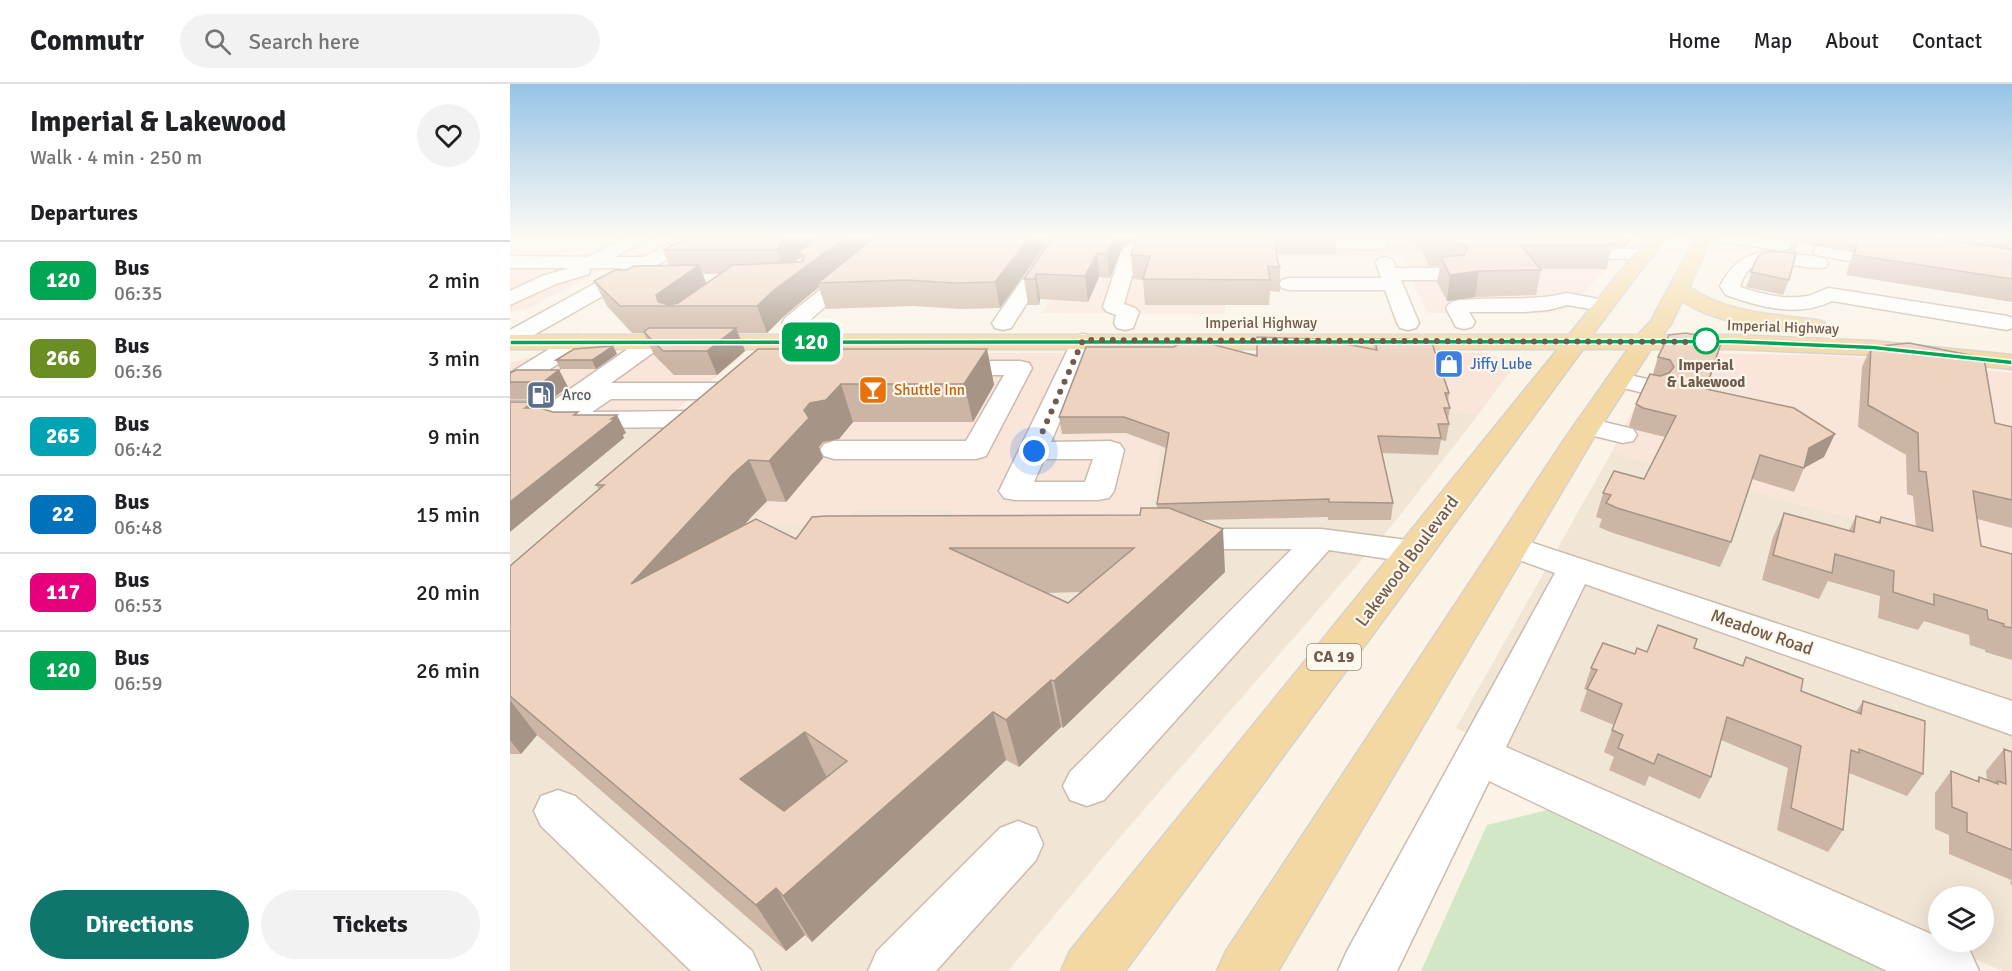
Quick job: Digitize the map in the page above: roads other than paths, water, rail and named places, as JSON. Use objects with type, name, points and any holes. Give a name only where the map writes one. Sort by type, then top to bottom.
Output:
[{"type":"main road","name":"Lakewood Boulevard","points":[[1090,971],[1624,278]]},
{"type":"main road","points":[[1246,971],[1588,426],[1652,333],[1683,278]]},
{"type":"main road","points":[[1678,289],[1698,302],[1826,343]]},
{"type":"main road","name":"Imperial Highway","points":[[510,341],[653,342],[788,332],[1004,322],[1464,322],[1530,314],[1582,332]]},
{"type":"main road","name":"Imperial Highway","points":[[510,323],[1035,340],[1652,333],[1826,343],[2012,362]]},
{"type":"main road","name":"Imperial Highway","points":[[1652,333],[1736,348],[1925,335],[2012,345]]},
{"type":"street","points":[[510,300],[553,278]]},
{"type":"street","points":[[510,341],[618,278]]},
{"type":"street","points":[[669,442],[742,379],[788,332],[848,278]]},
{"type":"street","points":[[1004,322],[1033,278]]},
{"type":"street","points":[[1122,278],[1113,307],[1128,312],[1125,323]]},
{"type":"street","points":[[1289,284],[1346,278]]},
{"type":"street","points":[[1392,278],[1408,323]]},
{"type":"street","points":[[1734,278],[1730,286],[1733,291],[1754,298],[1790,303],[1808,303],[1831,287]]},
{"type":"street","points":[[1825,278],[1831,287],[2009,331]]},
{"type":"street","points":[[510,280],[549,280]]},
{"type":"street","points":[[610,283],[657,283]]},
{"type":"street","points":[[1530,314],[1548,304],[1567,299],[1602,305]]},
{"type":"street","points":[[834,450],[976,450],[1035,340]]},
{"type":"street","points":[[1034,451],[1073,382],[1083,340]]},
{"type":"street","points":[[518,375],[577,342]]},
{"type":"street","points":[[653,342],[563,420],[696,419]]},
{"type":"street","points":[[927,368],[1020,368]]},
{"type":"street","points":[[518,375],[604,385],[742,379]]},
{"type":"street","points":[[1619,380],[1653,387]]},
{"type":"street","points":[[510,409],[559,409],[604,385]]},
{"type":"street","points":[[1588,426],[1623,435]]},
{"type":"street","points":[[1142,538],[1321,539],[1415,552]]},
{"type":"street","points":[[1087,786],[1321,539]]},
{"type":"street","name":"Meadow Road","points":[[1512,546],[2012,718]]},
{"type":"street","points":[[1367,971],[1575,568]]},
{"type":"street","points":[[1477,755],[1950,971]]},
{"type":"street","points":[[558,811],[732,971]]},
{"type":"street","points":[[897,971],[1018,844]]},
{"type":"place","name":"Imperial & Lakewood","points":[[1706,341]]},
{"type":"place","name":"Jiffy Lube","points":[[1449,364]]},
{"type":"place","name":"Shuttle Inn","points":[[873,390]]},
{"type":"place","name":"Arco","points":[[541,395]]}]
